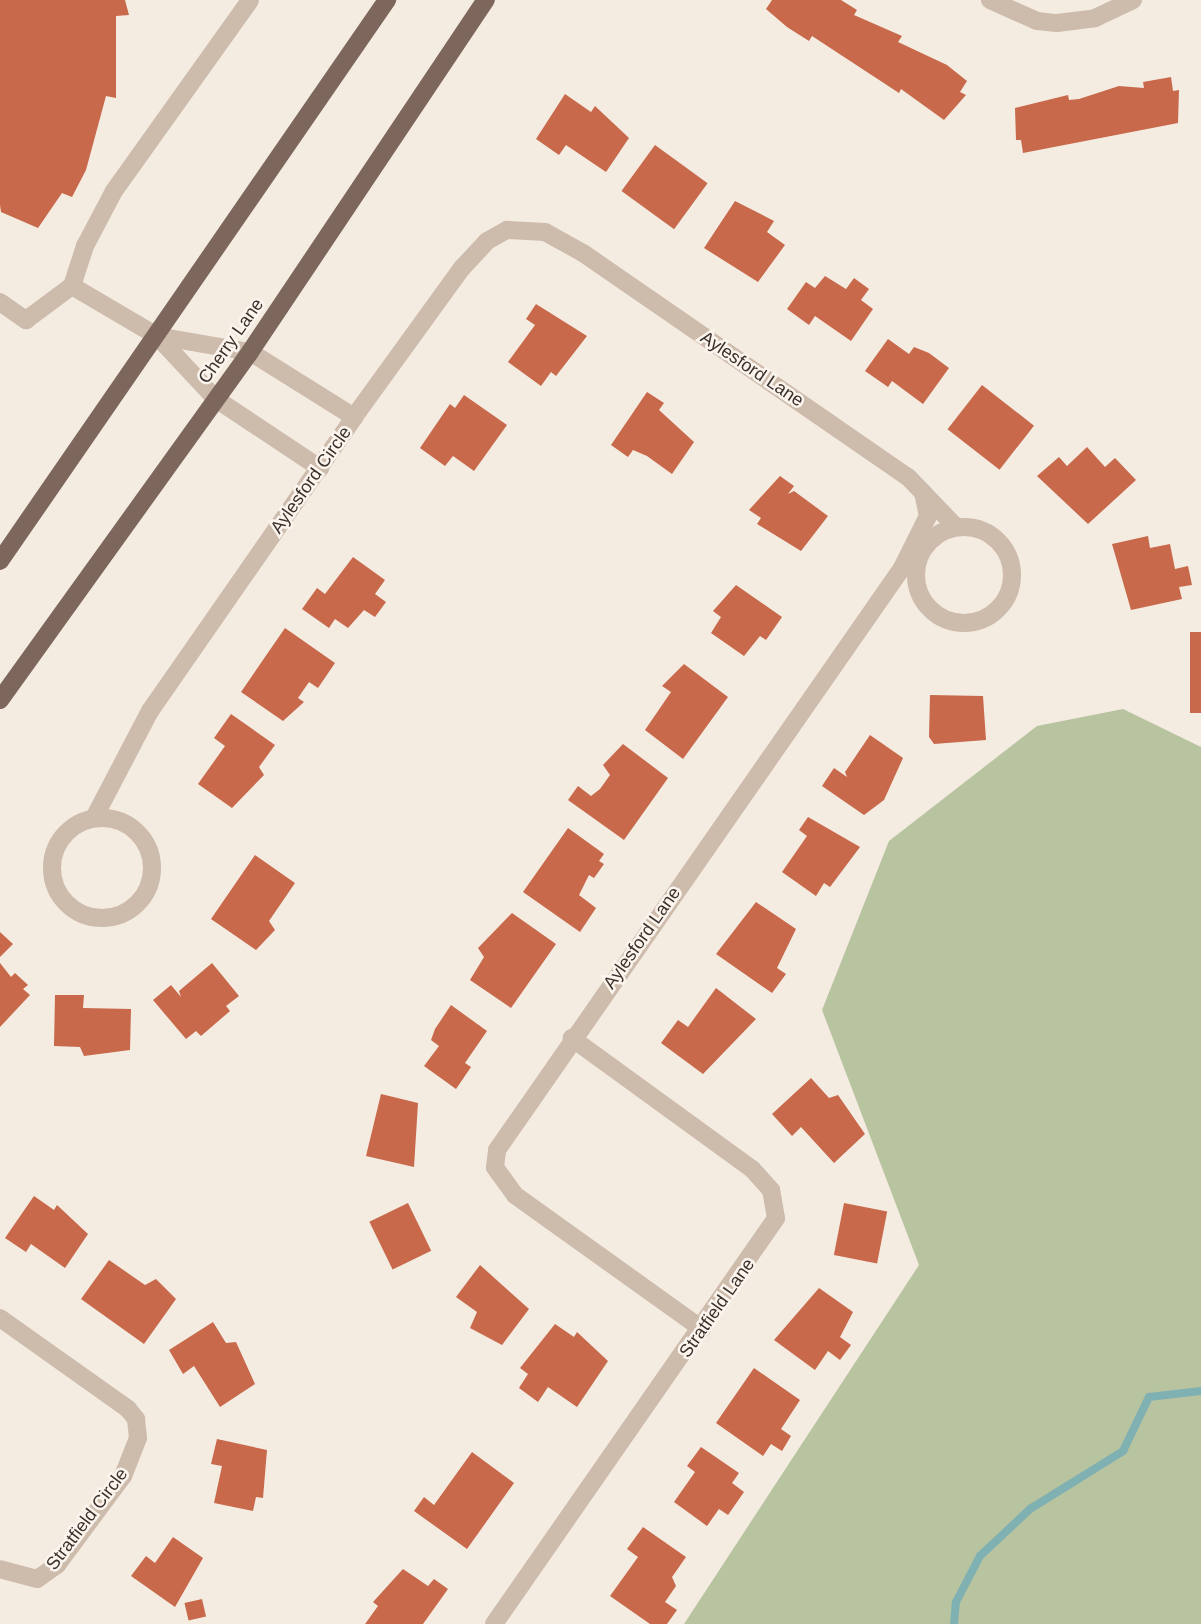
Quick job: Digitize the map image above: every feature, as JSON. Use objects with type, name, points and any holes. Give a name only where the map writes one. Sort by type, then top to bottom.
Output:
[{"type":"main road","points":[[0,561],[158,336],[387,0]]},
{"type":"main road","name":"Cherry Lane","points":[[0,700],[250,352],[486,0]]},
{"type":"street","points":[[0,302],[26,320],[72,286],[85,246],[114,191],[250,0]]},
{"type":"street","points":[[990,0],[1037,21],[1057,23],[1095,18],[1133,0]]},
{"type":"street","name":"Aylesford Circle","points":[[94,818],[150,711],[354,417],[487,241],[507,230],[533,229],[583,253]]},
{"type":"street","name":"Aylesford Lane","points":[[583,253],[920,488],[957,527]]},
{"type":"street","points":[[72,286],[158,336],[216,399],[320,468]]},
{"type":"street","points":[[158,336],[250,352],[354,417]]},
{"type":"street","name":"Aylesford Lane","points":[[702,1329],[515,1195],[498,1173],[499,1142],[905,562],[928,516],[920,488]]},
{"type":"street","points":[[957,527],[983,530],[1000,542],[1012,567],[1005,603],[972,623],[944,620],[931,611],[916,583],[919,555],[930,541],[957,527]]},
{"type":"street","points":[[94,818],[125,824],[140,835],[152,866],[143,897],[109,917],[92,917],[66,903],[52,869],[61,838],[94,818]]},
{"type":"street","name":"Stratfield Lane","points":[[495,1624],[772,1230],[776,1207],[771,1190],[752,1169],[572,1038]]},
{"type":"street","name":"Stratfield Circle","points":[[0,1318],[128,1409],[136,1419],[138,1438],[123,1476],[57,1565],[31,1580],[0,1569]]},
{"type":"green space","points":[[1123,709],[1201,747],[1201,1624],[684,1624],[919,1265],[822,1010],[889,841],[1037,726]]},
{"type":"building","points":[[0,0],[125,0],[129,15],[116,16],[116,98],[106,96],[86,170],[72,197],[62,193],[38,228],[1,212]]},
{"type":"building","points":[[772,0],[841,0],[857,10],[854,15],[902,36],[898,42],[947,65],[967,81],[960,92],[966,95],[944,120],[901,89],[899,93],[812,36],[809,41],[787,27],[766,9]]},
{"type":"building","points":[[1171,77],[1173,91],[1179,90],[1178,123],[1023,153],[1021,140],[1016,140],[1015,108],[1068,95],[1069,100],[1079,99],[1119,86],[1144,88],[1143,82]]},
{"type":"building","points":[[565,94],[591,112],[595,106],[629,138],[606,172],[566,145],[559,155],[536,139]]},
{"type":"building","points":[[655,145],[708,183],[674,229],[621,191]]},
{"type":"building","points":[[735,201],[774,221],[767,232],[785,245],[758,282],[704,248]]},
{"type":"building","points":[[825,276],[846,289],[854,278],[869,289],[861,300],[873,309],[851,341],[815,316],[809,325],[787,309],[806,282],[815,288]]},
{"type":"building","points":[[536,304],[587,336],[556,376],[551,372],[541,386],[508,362],[535,325],[526,319]]},
{"type":"building","points":[[888,339],[909,354],[914,347],[929,353],[949,368],[923,404],[892,381],[888,387],[865,371]]},
{"type":"building","points":[[982,385],[1034,426],[1000,470],[948,429]]},
{"type":"building","points":[[647,392],[664,403],[659,410],[694,442],[672,474],[647,456],[633,450],[628,457],[611,445]]},
{"type":"building","points":[[464,395],[507,425],[474,471],[453,456],[445,466],[420,448],[450,404],[455,408]]},
{"type":"building","points":[[1087,447],[1105,467],[1115,458],[1136,480],[1088,524],[1037,476],[1059,457],[1067,466]]},
{"type":"building","points":[[780,476],[794,486],[788,494],[794,491],[828,516],[801,551],[757,524],[761,518],[749,510]]},
{"type":"building","points":[[1148,536],[1150,548],[1170,544],[1175,569],[1188,566],[1192,585],[1179,587],[1182,599],[1131,610],[1112,544]]},
{"type":"building","points":[[353,557],[385,580],[375,594],[386,602],[375,617],[364,610],[348,628],[335,619],[329,628],[302,609],[317,588],[325,594]]},
{"type":"building","points":[[736,585],[782,617],[766,640],[760,636],[744,656],[711,633],[721,617],[713,611]]},
{"type":"building","points":[[285,628],[335,663],[318,688],[309,682],[298,698],[304,702],[283,721],[241,692]]},
{"type":"building","points":[[1190,632],[1201,632],[1201,713],[1190,713]]},
{"type":"building","points":[[684,664],[728,697],[683,759],[645,730],[671,692],[662,686]]},
{"type":"building","points":[[930,695],[983,696],[986,740],[934,744],[929,737]]},
{"type":"building","points":[[231,714],[275,745],[259,767],[264,775],[232,808],[198,784],[225,746],[214,738]]},
{"type":"building","points":[[870,735],[903,758],[884,800],[864,815],[822,786],[834,768],[847,777],[845,772]]},
{"type":"building","points":[[623,744],[668,778],[624,840],[568,800],[578,786],[591,796],[600,789],[610,775],[603,765]]},
{"type":"building","points":[[808,817],[860,847],[830,887],[824,883],[816,896],[782,872],[807,836],[799,830]]},
{"type":"building","points":[[568,828],[604,854],[599,861],[604,864],[594,878],[589,875],[579,895],[596,908],[580,932],[523,892]]},
{"type":"building","points":[[255,855],[295,883],[269,921],[275,930],[256,950],[211,919]]},
{"type":"building","points":[[756,902],[796,929],[777,968],[786,974],[772,993],[716,954]]},
{"type":"building","points":[[512,913],[556,944],[511,1008],[470,980],[484,957],[478,948]]},
{"type":"building","points":[[0,932],[13,944],[0,957]]},
{"type":"building","points":[[0,963],[11,977],[15,973],[28,985],[23,989],[30,995],[0,1027]]},
{"type":"building","points":[[212,963],[239,996],[226,1006],[230,1011],[201,1036],[196,1031],[186,1039],[153,1000],[171,985],[181,997],[179,991]]},
{"type":"building","points":[[716,988],[756,1019],[703,1074],[661,1043],[678,1020],[688,1027]]},
{"type":"building","points":[[55,995],[84,995],[83,1008],[131,1009],[130,1050],[84,1056],[80,1047],[54,1046]]},
{"type":"building","points":[[451,1005],[487,1031],[465,1063],[471,1067],[456,1089],[424,1066],[439,1046],[431,1040]]},
{"type":"building","points":[[811,1078],[829,1098],[838,1095],[865,1134],[834,1163],[801,1127],[792,1136],[772,1114]]},
{"type":"building","points":[[381,1094],[418,1103],[414,1167],[366,1156]]},
{"type":"building","points":[[34,1196],[54,1210],[57,1205],[88,1234],[65,1268],[31,1244],[26,1252],[5,1238]]},
{"type":"building","points":[[408,1203],[431,1251],[393,1269],[369,1222]]},
{"type":"building","points":[[844,1203],[887,1211],[877,1263],[834,1255]]},
{"type":"building","points":[[109,1260],[145,1285],[156,1279],[176,1299],[144,1344],[81,1299]]},
{"type":"building","points":[[480,1265],[529,1309],[502,1345],[470,1328],[477,1312],[456,1297]]},
{"type":"building","points":[[819,1288],[853,1312],[840,1337],[851,1345],[840,1360],[828,1351],[815,1370],[774,1340]]},
{"type":"building","points":[[213,1322],[226,1343],[236,1342],[255,1384],[220,1407],[194,1366],[183,1374],[169,1350]]},
{"type":"building","points":[[555,1324],[574,1337],[577,1332],[608,1361],[577,1407],[548,1387],[538,1402],[519,1388],[528,1374],[520,1368]]},
{"type":"building","points":[[754,1368],[800,1400],[781,1429],[791,1436],[782,1451],[771,1444],[763,1456],[716,1423]]},
{"type":"building","points":[[217,1439],[267,1450],[263,1498],[256,1497],[253,1511],[214,1503],[222,1466],[211,1464]]},
{"type":"building","points":[[701,1447],[739,1473],[732,1483],[744,1492],[728,1515],[719,1509],[707,1526],[674,1502],[695,1472],[687,1466]]},
{"type":"building","points":[[472,1452],[514,1483],[467,1549],[414,1511],[424,1497],[434,1505]]},
{"type":"building","points":[[643,1527],[686,1557],[672,1577],[676,1586],[665,1602],[677,1610],[667,1624],[650,1624],[610,1596],[638,1557],[627,1549]]},
{"type":"building","points":[[173,1537],[203,1558],[175,1607],[131,1576],[146,1556],[155,1563]]},
{"type":"building","points":[[403,1569],[428,1586],[434,1579],[448,1589],[423,1624],[365,1624],[378,1606],[373,1602]]},
{"type":"building","points":[[202,1599],[206,1617],[189,1621],[184,1603]]},
{"type":"waterway","points":[[954,1624],[956,1602],[980,1556],[1030,1509],[1123,1451],[1149,1397],[1201,1391]]}]
